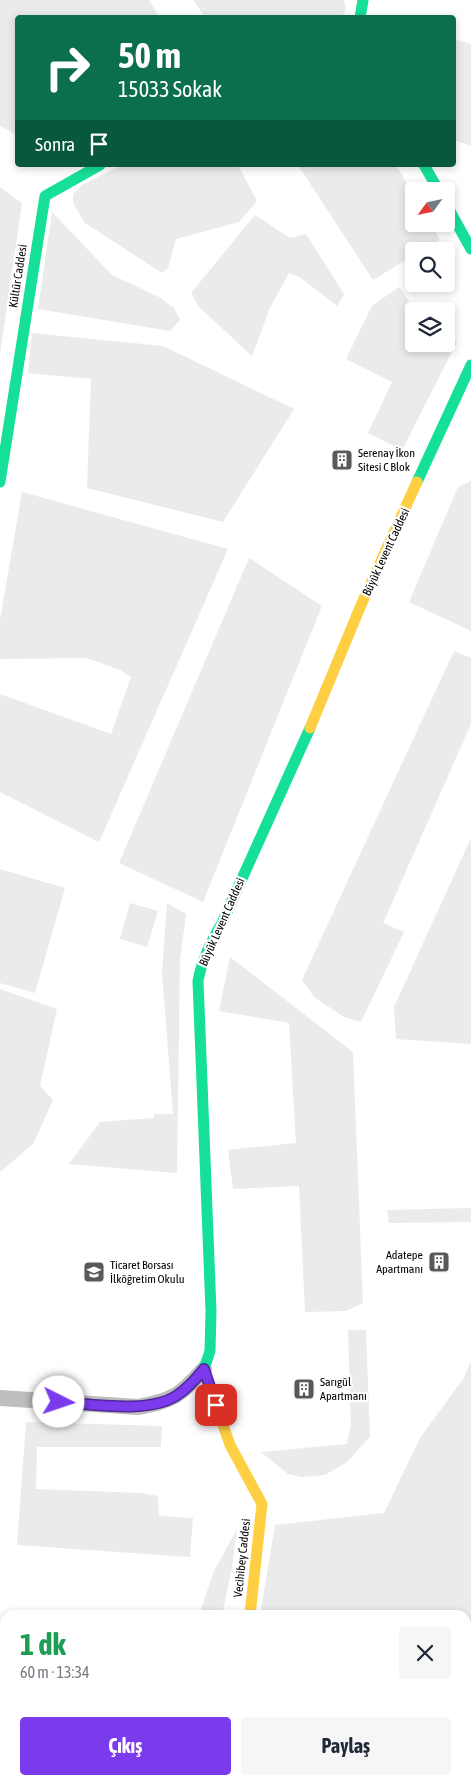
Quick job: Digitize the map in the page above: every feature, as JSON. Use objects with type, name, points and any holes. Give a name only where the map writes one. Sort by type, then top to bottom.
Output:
[{"type":"street","points":[[360,15],[363,0]]},
{"type":"street","name":"Kültür Caddesi","points":[[0,482],[45,196],[96,167]]},
{"type":"street","points":[[425,167],[434,182]]},
{"type":"street","points":[[455,220],[471,249]]},
{"type":"street","name":"Büyük Levent Caddesi","points":[[0,1398],[138,1407],[160,1403],[176,1396],[189,1386],[204,1369],[210,1351],[212,1311],[198,980],[201,965],[297,758],[361,606],[471,365]]},
{"type":"street","name":"Vecihibey Caddesi","points":[[204,1369],[230,1444],[262,1504],[251,1610]]},
{"type":"shaded area","points":[[0,0],[149,0],[158,15],[15,15],[15,134],[0,126]]},
{"type":"shaded area","points":[[194,0],[344,0],[346,9],[343,15],[203,15]]},
{"type":"shaded area","points":[[456,40],[471,44],[471,146],[456,141]]},
{"type":"shaded area","points":[[118,167],[239,167],[257,201],[239,222],[176,239],[168,268],[162,273],[85,223],[73,203],[73,194],[82,185]]},
{"type":"shaded area","points":[[299,167],[397,167],[406,182],[405,232],[436,232],[440,240],[436,242],[405,242],[405,260],[373,280]]},
{"type":"shaded area","points":[[0,187],[22,203],[0,355]]},
{"type":"shaded area","points":[[52,212],[112,275],[159,297],[174,308],[180,320],[170,331],[38,309]]},
{"type":"shaded area","points":[[255,215],[290,238],[306,234],[344,294],[337,306],[301,278],[289,273],[270,308],[252,356],[199,307],[191,293]]},
{"type":"shaded area","points":[[399,287],[410,302],[405,302],[405,352],[452,352],[402,450],[368,433],[392,382],[346,359],[372,306]]},
{"type":"shaded area","points":[[32,333],[163,346],[294,409],[223,522],[87,488],[91,379],[28,373]]},
{"type":"shaded area","points":[[471,481],[471,631],[409,602],[458,487]]},
{"type":"shaded area","points":[[22,492],[228,549],[99,842],[0,792],[0,694],[111,734],[131,677],[120,670],[87,658],[0,659],[0,620]]},
{"type":"shaded area","points":[[249,558],[322,606],[203,902],[119,863]]},
{"type":"shaded area","points":[[454,651],[471,658],[471,724],[383,923],[404,932],[361,1022],[344,1017],[314,997],[302,980]]},
{"type":"shaded area","points":[[471,838],[471,1044],[396,1039],[394,1007]]},
{"type":"shaded area","points":[[0,869],[65,888],[35,993],[0,983]]},
{"type":"shaded area","points":[[130,903],[158,911],[147,947],[120,939]]},
{"type":"shaded area","points":[[167,903],[186,914],[180,960],[177,1173],[69,1164],[100,1122],[154,1118],[154,1114],[173,1114],[162,973]]},
{"type":"shaded area","points":[[230,957],[353,1052],[363,1303],[346,1311],[305,1312],[299,1186],[233,1189],[228,1150],[296,1143],[289,1023],[219,1011]]},
{"type":"shaded area","points":[[0,989],[57,1009],[40,1086],[53,1100],[33,1144],[0,1172]]},
{"type":"shaded area","points":[[471,1208],[471,1222],[389,1223],[387,1210]]},
{"type":"shaded area","points":[[348,1330],[366,1330],[370,1437],[347,1462],[325,1475],[301,1477],[288,1474],[261,1452],[347,1444],[351,1425]]},
{"type":"shaded area","points":[[471,1361],[471,1610],[261,1610],[275,1525],[384,1513],[420,1438],[463,1379]]},
{"type":"shaded area","points":[[26,1422],[162,1426],[161,1447],[37,1447],[36,1489],[141,1493],[158,1496],[159,1516],[193,1518],[190,1557],[17,1545]]},
{"type":"shaded area","points":[[237,1529],[232,1567],[223,1610],[201,1610],[214,1571]]},
{"type":"traffic: fast","points":[[360,15],[363,0]]},
{"type":"traffic: fast","points":[[0,482],[45,196],[96,167]]},
{"type":"traffic: fast","points":[[425,167],[434,182]]},
{"type":"traffic: fast","points":[[455,220],[471,249]]},
{"type":"traffic: fast","points":[[417,482],[471,365]]},
{"type":"traffic: fast","points":[[207,1379],[204,1369],[210,1351],[211,1311],[198,981],[207,951],[222,923],[310,728]]},
{"type":"traffic: slow","points":[[310,728],[361,605],[417,482]]},
{"type":"traffic: slow","points":[[207,1379],[230,1445],[262,1504],[251,1610]]},
{"type":"place","name":"Serenay İkon Sitesi C Blok","points":[[342,460]]},
{"type":"place","name":"Adatepe Apartmanı","points":[[439,1262]]},
{"type":"place","name":"Ticaret Borsası İlköğretim Okulu","points":[[94,1272]]},
{"type":"place","name":"Sarıgül Apartmanı","points":[[304,1389]]},
{"type":"route","points":[[59,1402],[138,1407],[160,1403],[176,1396],[189,1386],[204,1369],[216,1405]]}]
